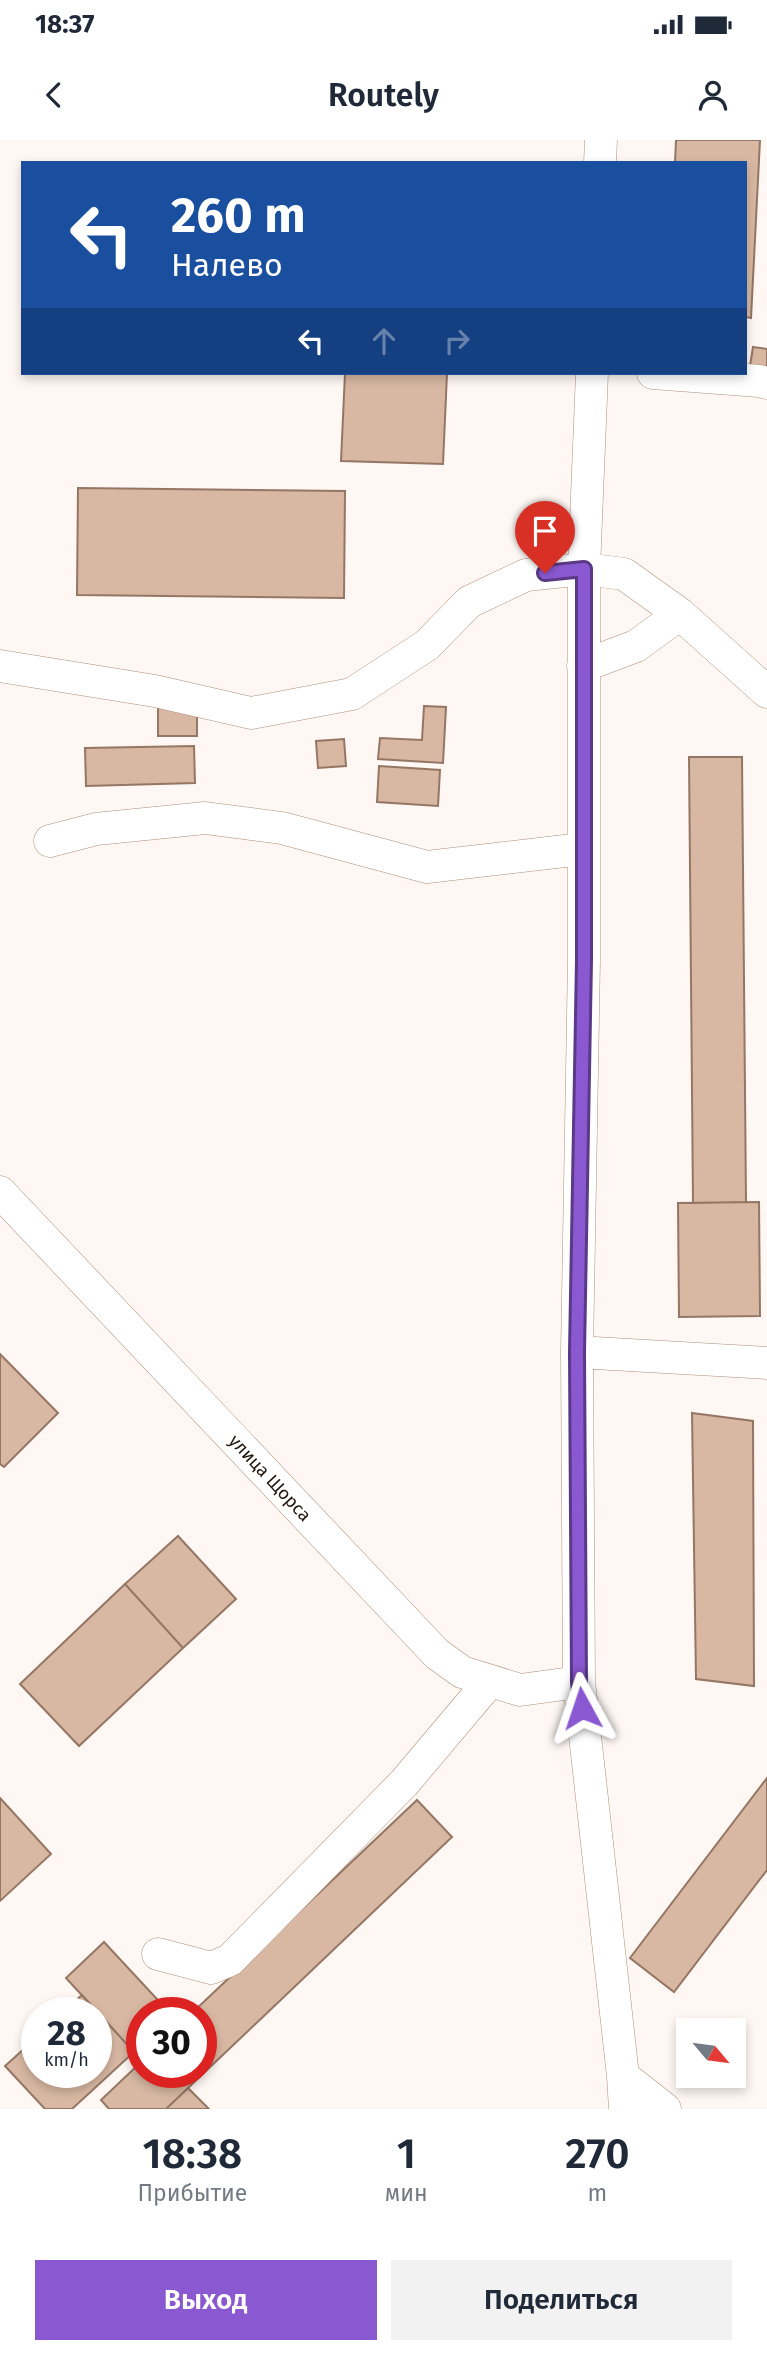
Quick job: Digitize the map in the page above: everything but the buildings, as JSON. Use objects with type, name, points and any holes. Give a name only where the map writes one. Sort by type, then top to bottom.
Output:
[{"type":"street","points":[[600,161],[601,140]]},
{"type":"street","points":[[592,375],[583,666],[584,960],[577,1352],[579,1682],[625,2109]]},
{"type":"street","points":[[683,375],[759,380],[767,383]]},
{"type":"street","points":[[0,666],[155,691],[251,713],[352,694],[427,645],[469,602],[526,575],[584,569],[624,574],[680,614],[767,692]]},
{"type":"street","points":[[583,666],[636,646],[680,614]]},
{"type":"street","points":[[50,841],[96,830],[205,818],[282,828],[428,867],[582,849]]},
{"type":"street","name":"улица Щорса","points":[[0,1192],[437,1654],[462,1672],[520,1690],[579,1682]]},
{"type":"street","points":[[577,1352],[767,1363]]},
{"type":"street","points":[[158,1954],[211,1968],[230,1960],[404,1783],[490,1681]]},
{"type":"street","points":[[623,2076],[665,2109]]},
{"type":"route","points":[[545,573],[584,569],[584,960],[577,1352],[579,1682],[582,1708]]}]
